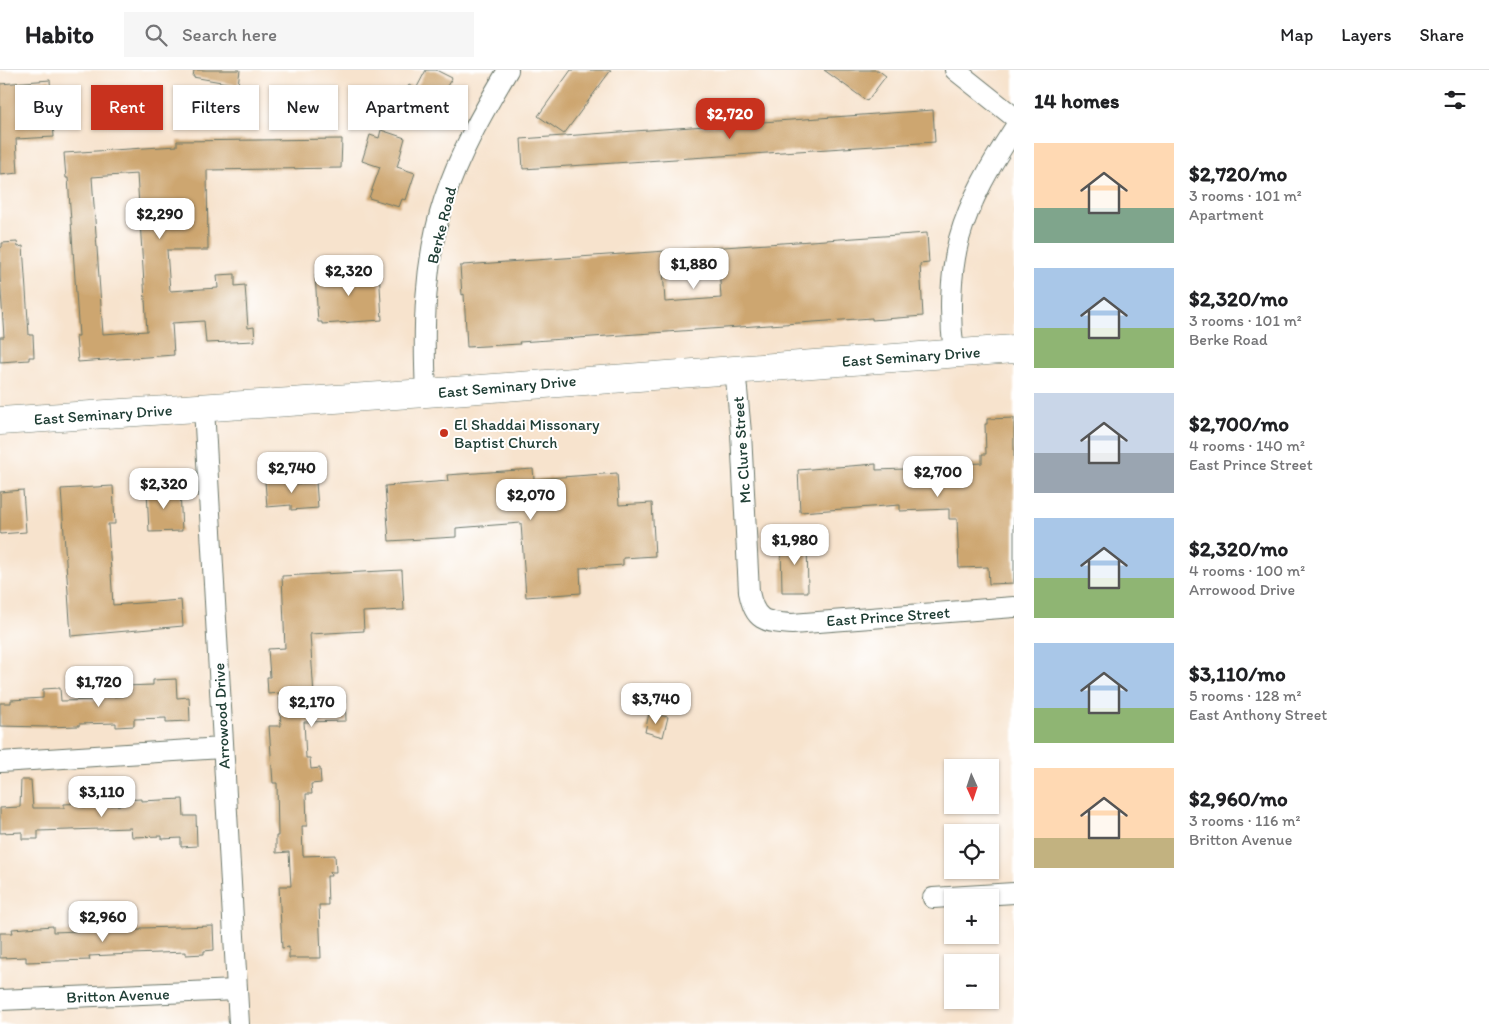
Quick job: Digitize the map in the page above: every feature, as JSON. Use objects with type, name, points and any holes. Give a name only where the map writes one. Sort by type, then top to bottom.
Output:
[{"type":"main road","name":"East Seminary Drive","points":[[0,421],[426,393],[1014,348]]},
{"type":"street","name":"Berke Road","points":[[426,393],[426,307],[437,226],[444,200],[462,154],[508,70]]},
{"type":"street","points":[[955,70],[1014,116]]},
{"type":"street","points":[[954,353],[951,294],[959,238],[975,198],[993,162],[1014,129]]},
{"type":"street","name":"Mc Clure Street","points":[[736,368],[749,592],[752,608],[762,618]]},
{"type":"street","name":"Arrowood Drive","points":[[204,408],[239,1024]]},
{"type":"street","name":"East Prince Street","points":[[762,618],[774,622],[792,624],[1014,607]]},
{"type":"street","points":[[0,762],[222,748]]},
{"type":"street","points":[[933,898],[1014,893]]},
{"type":"street","name":"Britton Avenue","points":[[0,1000],[237,990]]},
{"type":"building","points":[[194,70],[240,70],[238,85],[193,77]]},
{"type":"building","points":[[426,70],[436,70],[452,78],[448,85],[418,85]]},
{"type":"building","points":[[571,70],[611,70],[564,134],[538,116]]},
{"type":"building","points":[[824,70],[878,70],[886,76],[867,101]]},
{"type":"building","points":[[50,80],[50,85],[15,85],[15,130],[54,130],[54,137],[16,139],[18,173],[0,175],[0,84]]},
{"type":"building","points":[[933,110],[935,142],[523,169],[521,139]]},
{"type":"building","points":[[381,130],[405,138],[397,167],[415,173],[406,200],[402,199],[399,207],[369,198],[380,167],[362,161],[370,135],[379,138]]},
{"type":"building","points":[[342,139],[341,168],[207,170],[208,250],[167,250],[170,291],[218,288],[217,275],[235,274],[235,286],[245,285],[248,328],[254,327],[255,341],[206,343],[204,321],[172,323],[174,355],[78,362],[76,336],[79,336],[68,178],[66,178],[64,153],[177,146],[177,141]],"holes":[[[137,174],[147,331],[103,334],[92,177]]]},
{"type":"building","points":[[927,233],[929,263],[920,264],[923,316],[467,347],[464,294],[462,295],[460,266]],"holes":[[[719,265],[721,298],[665,302],[663,269]]]},
{"type":"building","points":[[17,242],[18,247],[23,246],[29,335],[33,335],[34,357],[29,357],[29,360],[0,362],[0,337],[4,337],[0,248],[2,243]]},
{"type":"building","points":[[379,270],[382,320],[322,324],[322,322],[318,322],[315,274]]},
{"type":"building","points":[[1014,418],[1014,583],[989,584],[988,567],[959,568],[957,519],[949,519],[949,509],[900,511],[900,505],[800,512],[798,470],[876,464],[876,470],[963,467],[963,464],[982,463],[982,454],[986,454],[985,424],[987,424],[987,419]]},
{"type":"building","points":[[533,469],[534,479],[617,473],[619,505],[652,503],[655,556],[623,558],[623,565],[580,568],[581,593],[526,597],[521,523],[456,528],[456,537],[389,541],[385,486],[448,481],[447,475]]},
{"type":"building","points":[[294,479],[295,484],[316,482],[318,508],[291,510],[291,505],[267,507],[265,481]]},
{"type":"building","points":[[113,486],[115,524],[108,524],[113,605],[181,600],[183,626],[71,636],[61,489]]},
{"type":"building","points":[[180,489],[182,531],[149,532],[147,490]]},
{"type":"building","points":[[23,490],[26,532],[0,534],[0,492]]},
{"type":"building","points":[[807,540],[808,592],[782,592],[781,541]]},
{"type":"building","points":[[402,570],[404,610],[363,612],[364,631],[310,634],[314,696],[345,695],[346,721],[304,722],[306,758],[310,758],[311,769],[320,768],[321,783],[311,784],[312,794],[306,794],[307,826],[302,826],[303,856],[335,855],[336,872],[330,872],[331,876],[327,876],[328,905],[319,905],[321,958],[289,958],[289,947],[282,948],[279,886],[291,886],[289,852],[276,853],[276,836],[278,836],[277,783],[273,783],[269,726],[281,726],[279,693],[268,694],[267,677],[270,677],[268,649],[285,648],[282,576]]},
{"type":"building","points":[[176,679],[177,698],[189,697],[190,721],[166,722],[166,718],[134,719],[134,726],[116,727],[116,723],[45,727],[0,726],[0,703],[11,703],[11,700],[43,698],[43,689],[60,688],[61,701],[97,700],[97,698],[124,696],[124,686],[153,685],[153,680]]},
{"type":"building","points":[[649,713],[668,717],[663,737],[645,732]]},
{"type":"building","points":[[21,780],[31,780],[33,808],[64,808],[64,804],[83,803],[83,807],[122,805],[122,800],[183,799],[184,816],[196,816],[197,846],[181,847],[181,838],[162,839],[162,836],[132,837],[131,828],[38,831],[38,839],[22,839],[22,832],[0,833],[0,808],[20,807]]},
{"type":"building","points":[[53,926],[53,932],[108,930],[108,932],[141,930],[141,928],[213,926],[214,950],[204,951],[204,954],[186,955],[186,952],[89,956],[90,960],[26,962],[26,957],[0,958],[0,933],[13,933],[12,929]]},
{"type":"place","name":"El Shaddai Missonary Baptist Church","points":[[444,433]]}]
